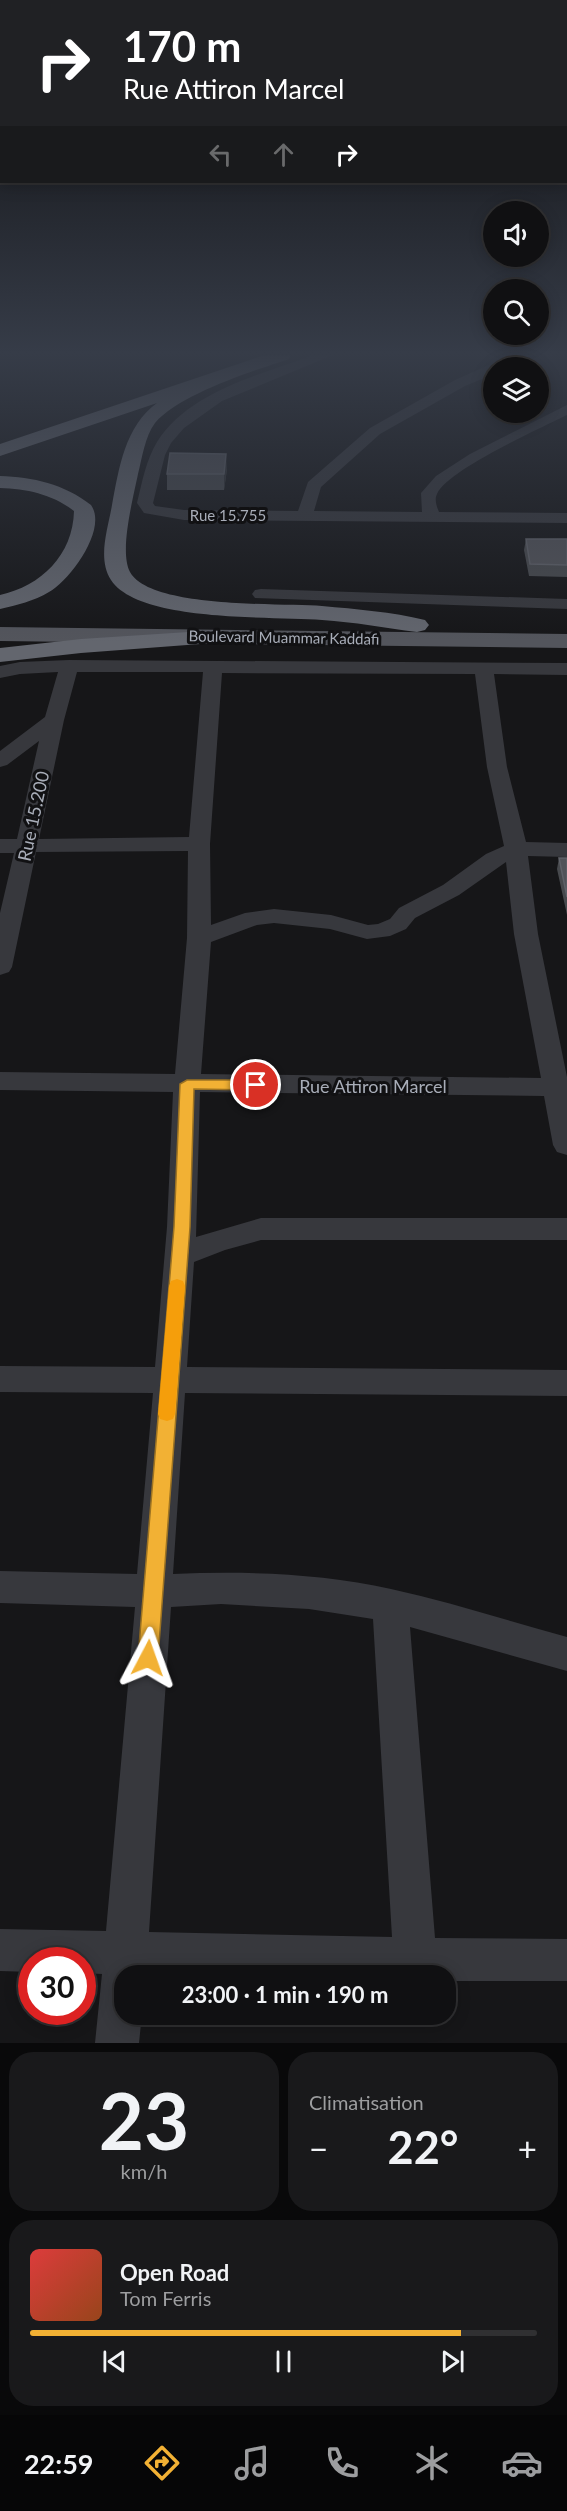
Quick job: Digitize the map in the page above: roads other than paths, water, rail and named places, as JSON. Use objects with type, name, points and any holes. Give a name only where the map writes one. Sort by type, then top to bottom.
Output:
[{"type":"highway","points":[[134,450],[114,559],[114,570],[135,590],[180,604],[318,613],[417,625]]},
{"type":"highway","points":[[0,482],[34,485],[63,495],[84,510],[86,522],[77,545],[63,569],[45,585],[27,594],[0,602]]},
{"type":"highway","points":[[0,655],[81,645],[216,652]]},
{"type":"main road","name":"Boulevard Muammar Kaddafi","points":[[0,620],[567,627]]},
{"type":"main road","name":"Boulevard Muammar Kaddafi","points":[[0,634],[216,652],[567,641]]},
{"type":"street","name":"Rue 15.755","points":[[162,450],[148,485],[145,503],[150,510],[166,514],[567,518]]},
{"type":"street","points":[[305,515],[314,485],[353,450]]},
{"type":"street","points":[[432,516],[427,502],[430,491],[447,477],[491,450]]},
{"type":"street","points":[[261,594],[567,604]]},
{"type":"street","points":[[117,2043],[126,1952],[179,1256],[187,1084],[199,938],[199,844],[216,652]]},
{"type":"street","points":[[0,672],[20,668],[69,666],[216,652],[484,667],[567,669]]},
{"type":"street","name":"Rue 15.200","points":[[0,967],[54,720],[69,666]]},
{"type":"street","points":[[484,667],[497,767],[516,849],[526,934],[561,1087],[567,1145]]},
{"type":"street","points":[[0,761],[54,720]]},
{"type":"street","points":[[0,846],[199,844]]},
{"type":"street","points":[[199,938],[253,918],[274,916],[331,922],[367,932],[382,931],[398,924],[407,913],[451,890],[494,859],[516,849],[567,850]]},
{"type":"street","name":"Rue Attiron Marcel","points":[[0,1081],[561,1087]]},
{"type":"street","points":[[179,1256],[217,1241],[261,1229],[567,1229]]},
{"type":"street","points":[[0,1379],[567,1383]]},
{"type":"street","points":[[0,1587],[153,1590],[221,1588],[309,1593],[390,1605],[567,1654]]},
{"type":"street","points":[[390,1605],[415,1959]]},
{"type":"street","points":[[0,1950],[567,1960]]}]
